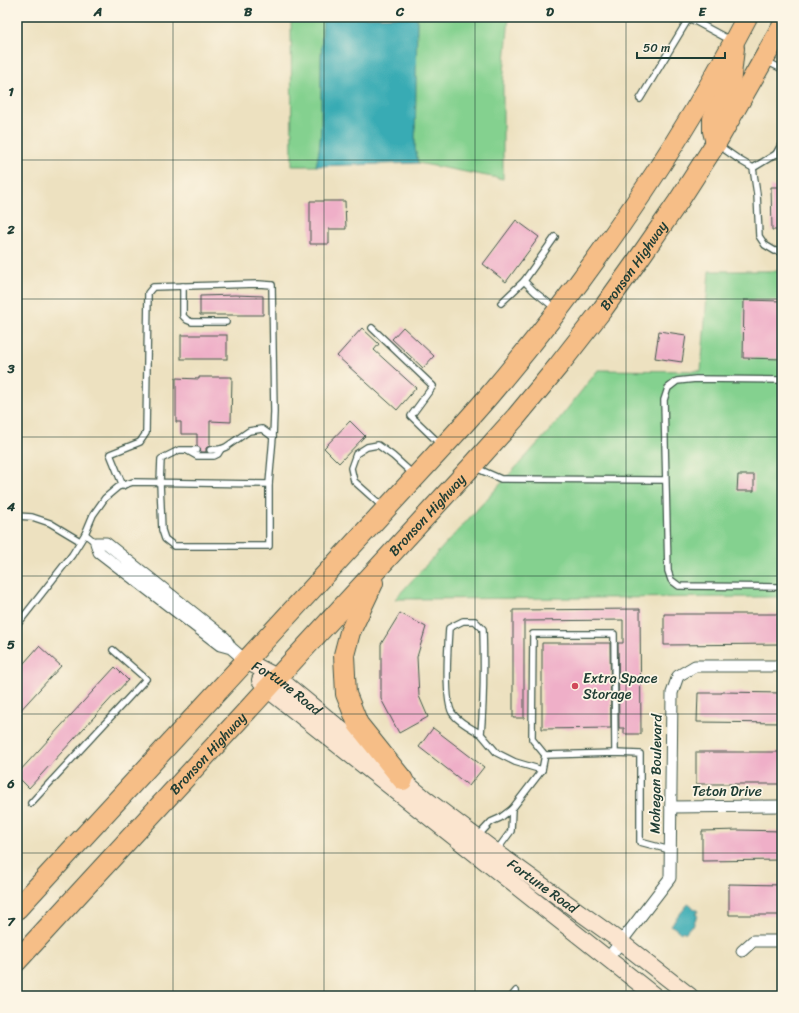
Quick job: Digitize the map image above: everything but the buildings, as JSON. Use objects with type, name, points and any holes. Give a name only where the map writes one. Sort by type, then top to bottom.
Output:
[{"type":"highway","points":[[17,909],[487,398],[558,311],[610,241],[650,183],[689,122],[747,17]]},
{"type":"highway","name":"Bronson Highway","points":[[17,961],[472,466],[521,411],[559,365],[602,310],[678,202],[716,143],[782,26]]},
{"type":"highway","points":[[716,143],[713,131],[713,119],[717,108],[730,85],[734,42]]},
{"type":"highway","points":[[384,561],[350,632],[344,655],[346,694],[358,724],[403,780]]},
{"type":"main road","name":"Fortune Road","points":[[246,661],[655,996]]},
{"type":"main road","name":"Fortune Road","points":[[272,683],[403,780],[496,852],[621,942],[690,996]]},
{"type":"street","points":[[96,543],[99,552],[105,557],[220,645],[231,648],[246,661]]},
{"type":"street","name":"Mohegan Boulevard","points":[[608,958],[670,878],[672,693],[678,676],[694,666],[782,666]]},
{"type":"street","name":"Teton Drive","points":[[671,807],[782,806]]},
{"type":"street","points":[[742,951],[753,941],[782,941]]},
{"type":"lane","points":[[640,99],[689,18],[734,42]]},
{"type":"lane","points":[[764,60],[782,69]]},
{"type":"lane","points":[[716,143],[753,168]]},
{"type":"lane","points":[[753,168],[779,154],[782,143]]},
{"type":"lane","points":[[753,168],[757,194],[759,236],[764,245],[775,251],[782,251]]},
{"type":"lane","points":[[501,303],[524,281],[555,237]]},
{"type":"lane","points":[[524,281],[558,311]]},
{"type":"lane","points":[[123,486],[110,454],[140,442],[146,433],[148,293],[153,287],[258,284],[272,285],[273,437],[268,484],[269,546],[174,546],[165,539],[162,530],[160,483],[161,459],[179,450],[196,450]]},
{"type":"lane","points":[[183,286],[183,316],[187,320],[192,322],[226,322]]},
{"type":"lane","points":[[372,328],[433,386],[411,416],[443,447]]},
{"type":"lane","points":[[782,380],[696,379],[677,381],[668,388],[664,400],[668,571],[671,580],[679,586],[782,587]]},
{"type":"lane","points":[[186,450],[197,456],[214,456],[249,431],[262,429],[273,437]]},
{"type":"lane","points":[[386,509],[354,481],[351,468],[356,454],[367,447],[378,445],[393,456],[415,477]]},
{"type":"lane","points":[[210,450],[222,449]]},
{"type":"lane","points":[[472,466],[501,479],[666,480]]},
{"type":"lane","points":[[17,625],[72,555],[85,534],[93,514],[105,498],[118,487],[133,482],[268,484]]},
{"type":"lane","points":[[17,516],[32,517],[50,523],[80,541]]},
{"type":"lane","points":[[85,534],[96,543]]},
{"type":"lane","points":[[481,734],[484,660],[483,629],[475,621],[463,621],[449,628],[447,665],[448,700],[451,713],[463,724],[481,734],[497,752],[515,762],[542,770]]},
{"type":"lane","points":[[545,755],[532,739],[533,634],[614,634],[615,753]]},
{"type":"lane","points":[[31,803],[146,679],[113,650]]},
{"type":"lane","points":[[545,755],[615,753],[640,754],[640,842],[670,850]]},
{"type":"lane","points":[[476,837],[491,822],[512,810],[542,770],[545,755]]},
{"type":"lane","points":[[496,852],[511,831],[512,810]]},
{"type":"green space","points":[[291,17],[323,17],[321,56],[321,131],[316,166],[292,166]]},
{"type":"green space","points":[[417,17],[509,17],[503,84],[503,179],[418,163],[415,148]]},
{"type":"green space","points":[[709,271],[782,271],[782,597],[395,599],[552,428],[598,370],[701,371]]},
{"type":"water","points":[[323,17],[417,17],[415,148],[418,163],[316,166],[321,131],[321,56]]},
{"type":"water","points":[[688,904],[698,911],[696,914],[698,916],[693,926],[690,927],[685,933],[683,931],[681,933],[671,925]]},
{"type":"place","name":"Extra Space Storage","points":[[575,686]]}]
